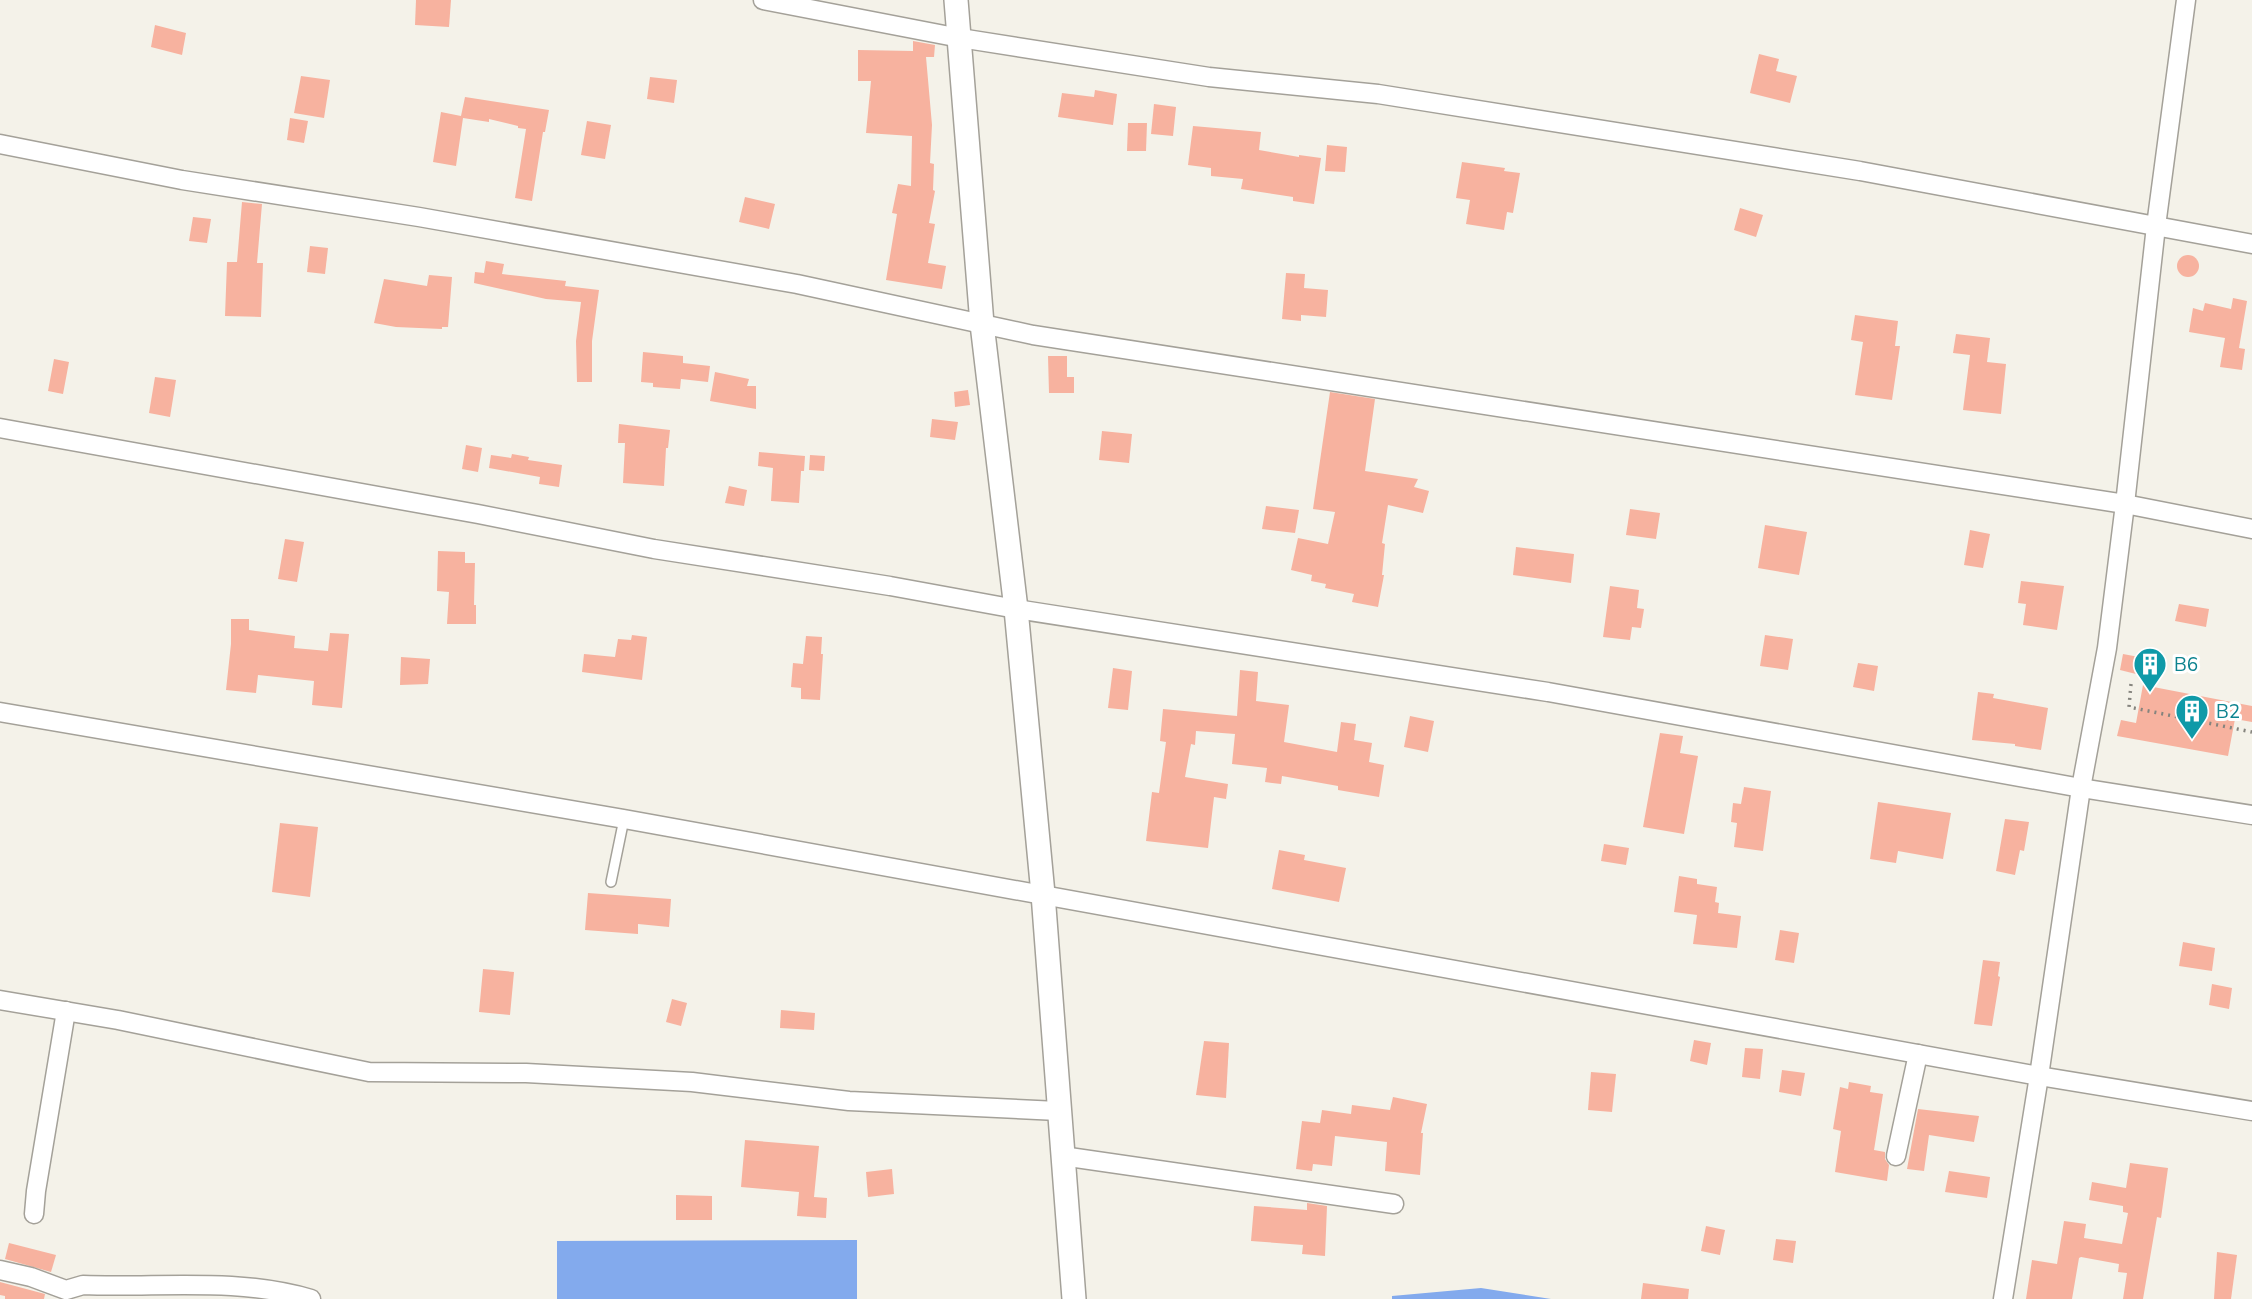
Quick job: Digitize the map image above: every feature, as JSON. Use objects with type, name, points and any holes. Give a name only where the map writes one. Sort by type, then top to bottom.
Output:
[{"type":"street","points":[[763,0],[960,38],[1209,77],[1378,94],[1860,171],[2252,243]]},
{"type":"street","points":[[956,0],[982,324],[1016,609],[1043,894],[1074,1299]]},
{"type":"street","points":[[2003,1299],[2081,788],[2107,648],[2156,226],[2186,0]]},
{"type":"street","points":[[0,144],[182,180],[419,217],[797,284],[1033,335],[2125,504],[2252,529]]},
{"type":"street","points":[[0,428],[654,548],[1016,609],[1548,692],[2081,788],[2252,815]]},
{"type":"street","points":[[0,712],[624,818],[2039,1076],[2252,1111]]},
{"type":"street","points":[[0,1000],[263,1049],[369,1072],[526,1073],[665,1080],[849,1101],[1058,1111]]},
{"type":"street","points":[[34,1214],[66,1011]]},
{"type":"street","points":[[1896,1156],[1918,1054]]},
{"type":"street","points":[[1062,1156],[1394,1204]]},
{"type":"street","points":[[0,1270],[31,1277],[65,1294],[83,1285],[226,1284],[267,1289],[311,1299]]},
{"type":"lane","points":[[611,882],[624,818]]},
{"type":"path","points":[[2131,684],[2129,707],[2252,732]]},
{"type":"water","points":[[857,1240],[857,1299],[557,1299],[557,1241]]},
{"type":"water","points":[[1481,1288],[1551,1299],[1392,1299],[1392,1296]]},
{"type":"building","points":[[416,0],[451,0],[449,27],[415,25]]},
{"type":"building","points":[[155,25],[186,33],[182,55],[151,47]]},
{"type":"building","points":[[913,41],[935,45],[934,57],[926,57],[932,125],[930,163],[934,164],[935,191],[929,223],[935,224],[928,263],[946,266],[942,289],[886,280],[897,214],[892,213],[898,184],[911,186],[912,136],[866,133],[871,81],[858,81],[858,50],[913,51]]},
{"type":"building","points":[[1759,54],[1779,59],[1776,71],[1797,76],[1790,103],[1750,93]]},
{"type":"building","points":[[301,76],[330,80],[324,118],[294,113]]},
{"type":"building","points":[[650,77],[677,80],[674,103],[647,99]]},
{"type":"building","points":[[1095,90],[1117,94],[1113,125],[1058,117],[1062,93],[1094,97]]},
{"type":"building","points":[[465,97],[549,110],[532,201],[515,198],[526,129],[489,119],[489,122],[463,118],[456,166],[433,162],[441,112],[461,116]]},
{"type":"building","points":[[1154,104],[1176,107],[1173,136],[1151,134]]},
{"type":"building","points":[[290,118],[308,121],[304,143],[287,140]]},
{"type":"building","points":[[587,121],[611,125],[605,159],[581,155]]},
{"type":"building","points":[[1128,123],[1147,123],[1146,151],[1127,151]]},
{"type":"building","points":[[1193,126],[1261,132],[1259,150],[1321,158],[1314,204],[1293,201],[1293,197],[1241,189],[1243,179],[1211,176],[1211,168],[1188,165]]},
{"type":"building","points":[[1327,145],[1347,147],[1345,172],[1325,171]]},
{"type":"building","points":[[1462,162],[1505,168],[1504,171],[1520,173],[1513,213],[1507,212],[1504,230],[1466,224],[1470,200],[1456,198]]},
{"type":"building","points":[[745,197],[775,204],[769,229],[739,222]]},
{"type":"building","points":[[242,202],[262,204],[257,263],[263,263],[261,317],[225,316],[227,262],[237,262]]},
{"type":"building","points":[[1740,208],[1763,215],[1756,237],[1734,230]]},
{"type":"building","points":[[193,217],[211,219],[207,243],[189,241]]},
{"type":"building","points":[[310,246],[328,248],[325,274],[307,272]]},
{"type":"building","points":[[2188,255],[2198,262],[2199,266],[2192,276],[2188,277],[2178,270],[2177,266],[2184,256]]},
{"type":"building","points":[[486,261],[504,264],[502,274],[566,281],[565,286],[599,290],[592,341],[592,382],[577,382],[576,341],[581,302],[546,299],[474,283],[475,272],[484,273]]},
{"type":"building","points":[[1286,273],[1305,274],[1304,288],[1328,290],[1326,317],[1301,315],[1301,321],[1282,319]]},
{"type":"building","points":[[429,275],[452,277],[448,327],[396,327],[374,323],[384,279],[427,286]]},
{"type":"building","points":[[2233,298],[2247,301],[2239,348],[2245,349],[2242,370],[2220,367],[2225,338],[2189,332],[2193,308],[2203,311],[2205,303],[2231,309]]},
{"type":"building","points":[[1855,315],[1898,321],[1895,346],[1900,346],[1892,400],[1855,395],[1863,342],[1851,340]]},
{"type":"building","points":[[1956,334],[1990,338],[1987,362],[2006,364],[2001,414],[1963,410],[1970,355],[1953,353]]},
{"type":"building","points":[[643,352],[683,356],[683,363],[710,366],[708,382],[681,379],[680,389],[653,387],[653,383],[641,382]]},
{"type":"building","points":[[1048,356],[1067,356],[1067,377],[1074,377],[1074,393],[1049,393]]},
{"type":"building","points":[[54,359],[69,362],[63,394],[48,391]]},
{"type":"building","points":[[715,372],[749,379],[747,386],[756,386],[756,409],[710,401]]},
{"type":"building","points":[[155,377],[176,380],[170,417],[149,413]]},
{"type":"building","points":[[968,390],[970,405],[955,407],[954,392]]},
{"type":"building","points":[[1330,392],[1375,399],[1365,471],[1418,479],[1414,487],[1429,491],[1423,513],[1388,505],[1382,543],[1385,544],[1384,575],[1378,607],[1352,602],[1354,594],[1325,588],[1326,584],[1311,581],[1312,575],[1291,570],[1298,538],[1328,544],[1335,512],[1313,509]]},
{"type":"building","points":[[932,419],[958,422],[955,440],[930,437]]},
{"type":"building","points":[[619,424],[670,430],[664,486],[623,483],[625,443],[618,443]]},
{"type":"building","points":[[1102,431],[1132,434],[1129,463],[1099,460]]},
{"type":"building","points":[[466,445],[482,448],[478,472],[462,469]]},
{"type":"building","points":[[759,452],[805,456],[799,503],[771,501],[773,468],[758,466]]},
{"type":"building","points":[[512,454],[529,457],[528,460],[562,465],[559,487],[539,484],[540,477],[489,468],[491,455],[511,458]]},
{"type":"building","points":[[810,455],[825,456],[824,471],[809,470]]},
{"type":"building","points":[[729,486],[747,490],[744,506],[725,503]]},
{"type":"building","points":[[1266,506],[1299,510],[1295,533],[1262,529]]},
{"type":"building","points":[[1630,509],[1660,513],[1656,539],[1626,535]]},
{"type":"building","points":[[1765,525],[1807,532],[1799,575],[1758,568]]},
{"type":"building","points":[[1970,530],[1990,534],[1983,568],[1964,565]]},
{"type":"building","points":[[285,539],[304,542],[297,582],[278,579]]},
{"type":"building","points":[[1516,547],[1574,554],[1571,583],[1513,575]]},
{"type":"building","points":[[438,551],[465,552],[465,563],[475,563],[476,624],[447,624],[449,592],[437,591]]},
{"type":"building","points":[[2021,581],[2064,586],[2057,630],[2023,625],[2026,604],[2018,603]]},
{"type":"building","points":[[1610,586],[1639,590],[1637,608],[1644,609],[1641,628],[1632,627],[1630,640],[1603,637]]},
{"type":"building","points":[[2179,604],[2209,609],[2206,627],[2175,621]]},
{"type":"building","points":[[231,619],[249,619],[249,630],[295,636],[294,648],[328,651],[330,633],[349,634],[342,708],[312,705],[314,681],[258,675],[256,693],[226,690]]},
{"type":"building","points":[[632,635],[647,637],[642,680],[582,672],[584,654],[615,657],[618,639],[631,640]]},
{"type":"building","points":[[1765,635],[1793,639],[1788,670],[1760,666]]},
{"type":"building","points":[[806,636],[822,637],[820,700],[801,699],[801,688],[791,687],[793,663],[803,664]]},
{"type":"building","points":[[2123,654],[2139,657],[2136,674],[2120,670]]},
{"type":"building","points":[[401,657],[430,659],[428,684],[400,685]]},
{"type":"building","points":[[1858,663],[1878,666],[1874,691],[1853,687]]},
{"type":"building","points":[[1113,668],[1132,671],[1128,710],[1108,708]]},
{"type":"building","points":[[1240,670],[1258,672],[1256,701],[1289,705],[1284,742],[1337,752],[1341,722],[1356,724],[1354,740],[1372,743],[1369,762],[1384,765],[1379,797],[1282,776],[1281,784],[1265,782],[1267,768],[1232,764],[1235,734],[1196,731],[1195,745],[1191,744],[1185,777],[1228,784],[1226,799],[1214,797],[1208,848],[1146,841],[1152,792],[1159,793],[1166,742],[1160,741],[1163,709],[1237,716]]},
{"type":"building","points":[[2143,685],[2252,706],[2252,722],[2235,719],[2228,756],[2117,736],[2121,720],[2136,723]]},
{"type":"building","points":[[1978,692],[1994,694],[1993,698],[2048,708],[2041,750],[2015,744],[1972,740]]},
{"type":"building","points":[[1410,716],[1434,721],[1428,752],[1404,747]]},
{"type":"building","points":[[1660,733],[1683,736],[1680,753],[1698,756],[1684,834],[1643,827]]},
{"type":"building","points":[[1744,787],[1771,791],[1763,851],[1734,847],[1737,823],[1731,822],[1733,803],[1741,804]]},
{"type":"building","points":[[1878,802],[1951,813],[1943,859],[1898,851],[1896,863],[1870,859]]},
{"type":"building","points":[[2005,819],[2029,822],[2024,851],[2020,850],[2015,875],[1996,871]]},
{"type":"building","points":[[280,823],[318,827],[310,897],[272,892]]},
{"type":"building","points":[[1604,844],[1629,848],[1626,865],[1601,861]]},
{"type":"building","points":[[1279,850],[1305,855],[1304,860],[1346,868],[1339,902],[1272,889]]},
{"type":"building","points":[[1679,876],[1697,879],[1697,884],[1717,887],[1715,902],[1719,903],[1718,913],[1741,916],[1737,948],[1693,944],[1697,915],[1674,912]]},
{"type":"building","points":[[588,893],[671,899],[669,927],[638,924],[638,934],[585,930]]},
{"type":"building","points":[[1780,930],[1799,933],[1794,963],[1775,960]]},
{"type":"building","points":[[2183,942],[2215,948],[2212,971],[2179,966]]},
{"type":"building","points":[[1983,960],[2000,962],[1992,1026],[1974,1024]]},
{"type":"building","points":[[483,969],[514,972],[510,1015],[479,1012]]},
{"type":"building","points":[[2212,984],[2232,988],[2229,1009],[2209,1005]]},
{"type":"building","points":[[672,999],[687,1003],[681,1026],[666,1022]]},
{"type":"building","points":[[781,1010],[815,1013],[814,1030],[780,1028]]},
{"type":"building","points":[[1694,1040],[1711,1043],[1707,1065],[1690,1061]]},
{"type":"building","points":[[1204,1041],[1229,1043],[1226,1098],[1196,1095]]},
{"type":"building","points":[[1745,1048],[1763,1049],[1760,1079],[1742,1077]]},
{"type":"building","points":[[1782,1070],[1805,1073],[1801,1096],[1779,1092]]},
{"type":"building","points":[[1591,1072],[1616,1074],[1612,1112],[1588,1110]]},
{"type":"building","points":[[1849,1082],[1871,1086],[1870,1092],[1883,1094],[1874,1150],[1885,1152],[1889,1165],[1887,1181],[1835,1172],[1841,1131],[1833,1129],[1840,1087],[1848,1089]]},
{"type":"building","points":[[1393,1097],[1427,1104],[1421,1133],[1420,1175],[1385,1171],[1387,1142],[1335,1136],[1332,1166],[1313,1164],[1312,1171],[1296,1169],[1302,1121],[1320,1123],[1322,1110],[1351,1114],[1352,1105],[1390,1110]]},
{"type":"building","points":[[1918,1109],[1979,1116],[1974,1142],[1929,1135],[1924,1171],[1907,1169]]},
{"type":"building","points":[[745,1140],[819,1146],[814,1197],[827,1198],[826,1218],[797,1216],[799,1192],[741,1187]]},
{"type":"building","points":[[2130,1163],[2168,1168],[2161,1218],[2157,1217],[2143,1299],[2123,1299],[2127,1273],[2118,1272],[2119,1264],[2081,1257],[2072,1299],[2026,1299],[2032,1260],[2057,1264],[2064,1221],[2086,1224],[2084,1238],[2122,1244],[2128,1213],[2123,1212],[2123,1206],[2089,1200],[2092,1182],[2126,1188]]},
{"type":"building","points":[[892,1169],[894,1194],[868,1197],[866,1172]]},
{"type":"building","points":[[1949,1171],[1990,1177],[1987,1198],[1945,1192]]},
{"type":"building","points":[[676,1195],[712,1196],[712,1220],[676,1220]]},
{"type":"building","points":[[1307,1203],[1327,1206],[1325,1256],[1302,1254],[1303,1245],[1251,1241],[1254,1206],[1307,1210]]},
{"type":"building","points":[[1706,1226],[1725,1230],[1720,1255],[1701,1251]]},
{"type":"building","points":[[1776,1239],[1796,1241],[1793,1263],[1773,1260]]},
{"type":"building","points":[[9,1243],[56,1255],[51,1272],[5,1259]]},
{"type":"building","points":[[2217,1252],[2237,1255],[2231,1299],[2214,1299]]},
{"type":"building","points":[[0,1282],[45,1294],[44,1299],[5,1299],[5,1296],[0,1295]]},
{"type":"building","points":[[1643,1283],[1689,1289],[1688,1299],[1641,1299]]},
{"type":"place","name":"B6","points":[[2150,694]]},
{"type":"place","name":"B2","points":[[2192,741]]}]
